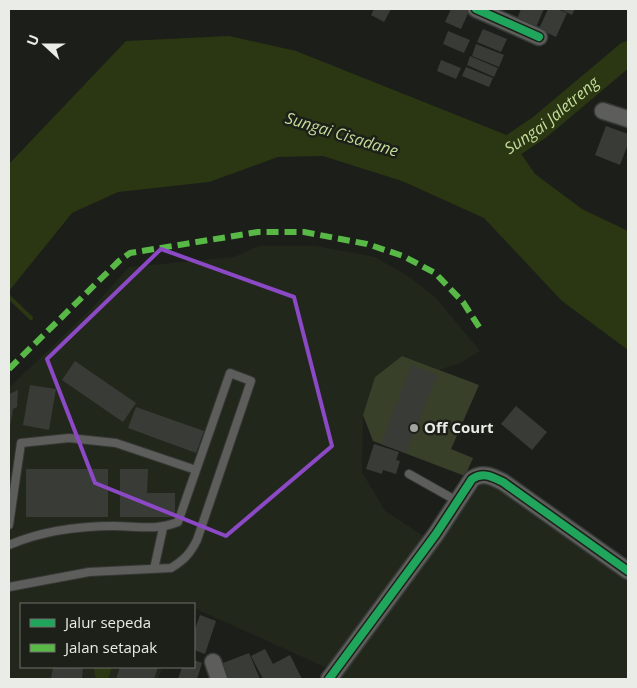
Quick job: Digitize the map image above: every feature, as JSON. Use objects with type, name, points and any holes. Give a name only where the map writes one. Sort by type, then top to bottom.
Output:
[{"type":"street","points":[[476,9],[539,37]]},
{"type":"street","points":[[603,111],[628,119]]},
{"type":"street","points":[[329,679],[431,541],[472,479],[479,475],[491,476],[521,494],[628,571]]},
{"type":"street","points":[[213,662],[220,679]]},
{"type":"lane","points":[[9,545],[35,534],[79,527],[162,528],[178,522],[230,373],[251,380],[197,540],[183,561],[171,568],[89,572],[9,587]]},
{"type":"lane","points":[[9,525],[21,443],[69,438],[116,443],[196,470]]},
{"type":"lane","points":[[409,474],[457,501]]},
{"type":"lane","points":[[154,569],[162,528]]},
{"type":"highlighted area","points":[[161,249],[294,297],[332,446],[226,536],[95,483],[47,359]]},
{"type":"shaded area","points":[[259,246],[316,246],[375,257],[411,278],[436,298],[480,351],[460,363],[439,370],[402,356],[375,377],[363,415],[362,472],[385,511],[439,546],[475,490],[481,485],[493,485],[560,528],[628,577],[628,679],[319,679],[327,668],[195,608],[195,603],[20,603],[20,668],[162,668],[158,679],[9,679],[9,388],[92,308],[129,267],[234,257]]},
{"type":"shaded area","name":"Off Court","points":[[402,356],[479,385],[451,449],[473,458],[465,476],[373,441],[363,415],[375,377]]},
{"type":"water","name":"Sungai Cisadane","points":[[229,36],[296,51],[509,136],[535,174],[582,209],[628,231],[628,350],[562,301],[484,218],[402,181],[323,156],[278,157],[209,182],[118,192],[72,213],[9,291],[9,164],[126,41]]},
{"type":"water","points":[[93,668],[112,668],[108,679],[96,679]]},
{"type":"building","points":[[374,9],[391,9],[384,22],[371,15]]},
{"type":"building","points":[[451,9],[470,9],[461,29],[445,22]]},
{"type":"building","points":[[521,9],[544,9],[536,27],[517,19]]},
{"type":"building","points":[[548,9],[557,9],[567,13],[556,37],[539,29]]},
{"type":"building","points":[[560,9],[575,9],[572,15]]},
{"type":"building","points":[[483,29],[507,39],[501,52],[477,42]]},
{"type":"building","points":[[448,31],[470,40],[464,53],[443,44]]},
{"type":"building","points":[[476,44],[504,55],[499,67],[472,56]]},
{"type":"building","points":[[470,56],[498,68],[494,77],[467,65]]},
{"type":"building","points":[[441,60],[461,68],[456,79],[437,71]]},
{"type":"building","points":[[466,67],[493,78],[489,87],[462,76]]},
{"type":"building","points":[[606,126],[628,134],[628,144],[620,165],[595,155]]},
{"type":"building","points":[[75,361],[136,403],[123,422],[62,380]]},
{"type":"building","points":[[412,365],[437,375],[406,453],[381,444]]},
{"type":"building","points":[[30,385],[56,389],[49,430],[23,425]]},
{"type":"building","points":[[18,390],[17,407],[13,409],[9,433],[9,394]]},
{"type":"building","points":[[516,406],[547,432],[532,450],[501,424]]},
{"type":"building","points":[[136,407],[204,431],[196,453],[128,428]]},
{"type":"building","points":[[374,444],[399,452],[396,460],[400,461],[396,474],[383,470],[382,474],[366,469]]},
{"type":"building","points":[[26,469],[108,469],[108,517],[26,517]]},
{"type":"building","points":[[120,469],[148,469],[147,493],[175,493],[175,517],[120,517]]},
{"type":"building","points":[[200,615],[216,621],[205,654],[195,650],[195,629]]},
{"type":"building","points":[[265,649],[273,664],[290,655],[302,679],[263,679],[251,656]]},
{"type":"building","points":[[249,653],[260,679],[223,679],[218,665]]},
{"type":"building","points":[[195,660],[202,663],[197,679],[178,679],[182,668],[195,668]]},
{"type":"building","points":[[53,668],[83,668],[82,679],[51,679]]},
{"type":"building","points":[[120,668],[158,668],[154,679],[116,679]]},
{"type":"waterway","name":"Sungai Jaletreng","points":[[488,162],[540,127],[628,53]]},
{"type":"waterway","points":[[9,297],[31,318]]},
{"type":"marked path","points":[[9,369],[119,261],[130,253],[258,232],[304,232],[367,244],[403,256],[435,273],[463,302],[481,330]]},
{"type":"cycle path","points":[[476,9],[539,37]]},
{"type":"cycle path","points":[[329,679],[436,534],[472,479],[476,477],[487,476],[503,482],[628,571]]},
{"type":"place","name":"Off Court","points":[[414,428]]}]
